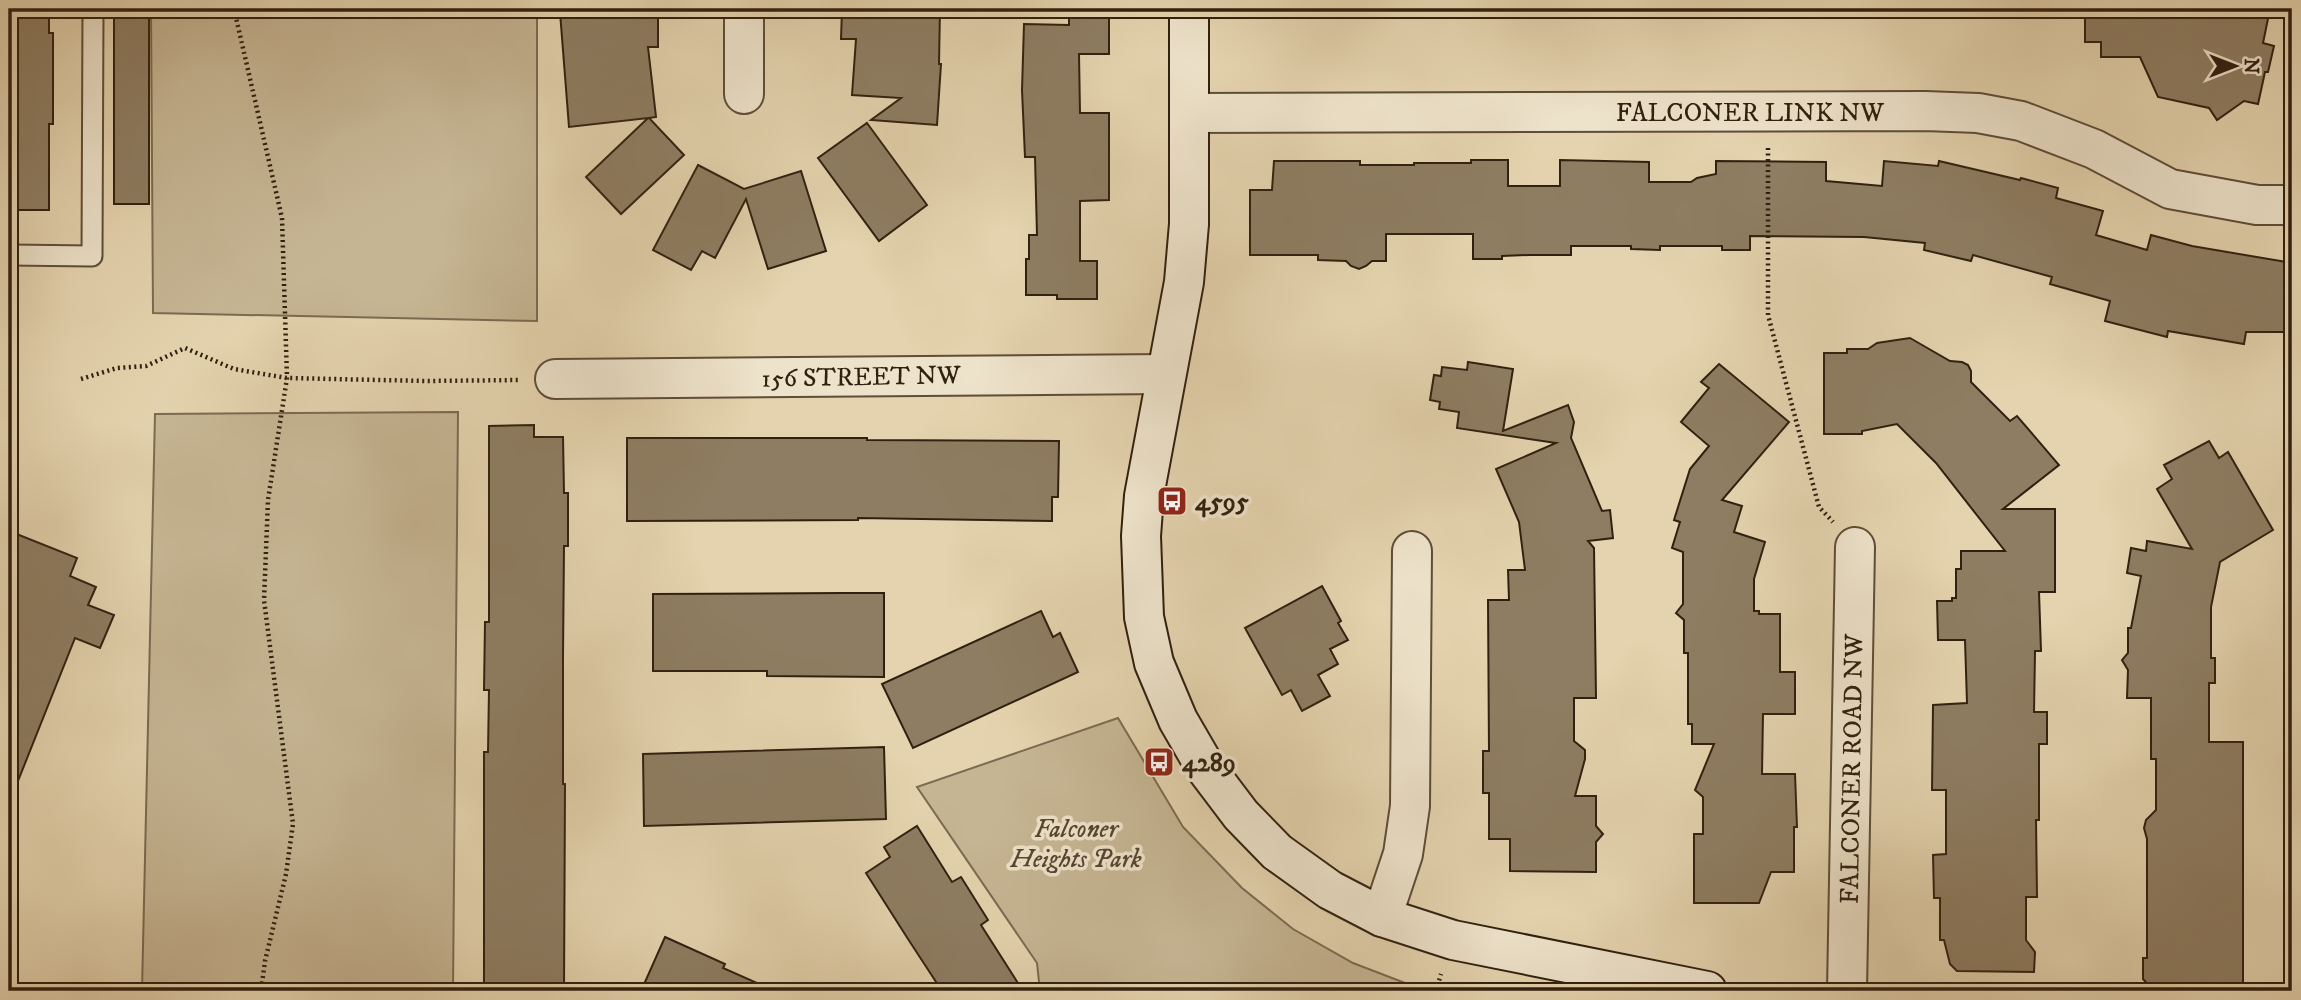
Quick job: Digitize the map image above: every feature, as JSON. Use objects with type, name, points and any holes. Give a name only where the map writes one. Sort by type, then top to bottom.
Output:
[{"type":"street","points":[[744,9],[744,94]]},
{"type":"street","points":[[1189,9],[1189,224],[1184,282],[1144,496],[1140,536],[1144,617],[1154,663],[1178,720],[1207,770],[1241,815],[1277,852],[1330,890],[1382,917],[1453,940],[1707,991]]},
{"type":"street","name":"FALCONER LINK NW","points":[[1190,113],[1978,113],[2021,121],[2055,133],[2094,149],[2171,189],[2257,205],[2292,205]]},
{"type":"street","name":"156 STREET NW","points":[[555,379],[1166,374]]},
{"type":"street","name":"FALCONER ROAD NW","points":[[1847,991],[1855,547]]},
{"type":"street","points":[[1382,917],[1403,853],[1410,806],[1412,551]]},
{"type":"lane","points":[[9,255],[92,256],[93,9]]},
{"type":"path","points":[[234,9],[282,218],[287,377],[268,500],[264,600],[293,824],[286,874],[265,961],[261,991]]},
{"type":"path","points":[[1769,112],[1768,315],[1819,507],[1855,547]]},
{"type":"path","points":[[81,379],[117,368],[146,366],[184,348],[234,369],[287,377],[555,379]]},
{"type":"green space","points":[[151,9],[537,9],[537,321],[153,313]]},
{"type":"green space","points":[[458,412],[453,991],[142,991],[155,414]]},
{"type":"green space","name":"Falconer Heights Park","points":[[1118,718],[1183,827],[1242,888],[1293,929],[1353,963],[1405,983],[1449,991],[1040,991],[1037,963],[917,787]]},
{"type":"building","points":[[9,9],[49,9],[49,33],[53,33],[53,124],[49,124],[49,210],[9,210]]},
{"type":"building","points":[[114,9],[149,9],[149,204],[114,204]]},
{"type":"building","points":[[573,9],[658,9],[658,47],[648,47],[656,117],[649,118],[684,155],[621,214],[586,177],[648,118],[569,127],[560,12],[573,12]]},
{"type":"building","points":[[842,9],[940,9],[941,64],[937,125],[871,120],[901,98],[852,95],[856,39],[841,39]]},
{"type":"building","points":[[2085,9],[2270,9],[2263,43],[2274,46],[2258,104],[2244,101],[2217,120],[2209,108],[2158,97],[2140,57],[2101,57],[2101,42],[2085,42]]},
{"type":"building","points":[[1069,18],[1109,18],[1109,54],[1079,54],[1080,113],[1109,113],[1109,200],[1080,201],[1080,261],[1097,261],[1097,299],[1057,299],[1057,295],[1026,295],[1029,235],[1037,235],[1035,157],[1025,157],[1022,90],[1024,24],[1069,25]]},
{"type":"building","points":[[867,123],[927,205],[879,241],[818,158]]},
{"type":"building","points":[[1471,160],[1508,160],[1508,186],[1560,186],[1560,160],[1649,162],[1649,182],[1691,182],[1716,174],[1716,161],[1826,162],[1826,181],[1882,186],[1884,161],[1938,166],[1939,161],[2020,180],[2021,178],[2058,188],[2056,198],[2103,211],[2096,235],[2147,250],[2151,235],[2192,246],[2292,263],[2292,332],[2246,332],[2244,344],[2168,331],[2167,337],[2105,321],[2110,301],[2050,284],[2052,277],[1973,255],[1971,261],[1924,250],[1925,243],[1864,237],[1750,236],[1750,250],[1722,250],[1722,246],[1660,246],[1660,250],[1631,249],[1631,246],[1571,246],[1571,255],[1473,259],[1473,234],[1386,234],[1386,261],[1372,261],[1359,269],[1346,261],[1318,260],[1318,255],[1250,255],[1250,190],[1272,190],[1274,161],[1360,161],[1360,165],[1414,165],[1471,163]]},
{"type":"building","points":[[698,165],[744,189],[801,171],[826,251],[768,269],[746,199],[715,258],[702,251],[691,270],[653,250]]},
{"type":"building","points":[[1910,338],[1950,361],[1968,365],[1971,382],[2010,421],[2017,416],[2059,465],[2003,509],[2055,509],[2055,592],[2039,592],[2041,651],[2035,651],[2034,712],[2047,712],[2047,744],[2039,744],[2037,897],[2026,897],[2026,940],[2035,952],[2034,972],[1957,971],[1950,964],[1944,940],[1940,940],[1940,898],[1934,898],[1933,855],[1946,854],[1946,790],[1932,790],[1933,705],[1967,703],[1965,640],[1938,640],[1937,601],[1952,601],[1952,598],[1956,598],[1956,569],[1961,569],[1961,551],[2005,551],[1936,463],[1897,424],[1862,431],[1862,434],[1824,434],[1824,353],[1847,353],[1847,349],[1868,349],[1877,343]]},
{"type":"building","points":[[1468,362],[1513,369],[1503,431],[1568,405],[1574,422],[1571,438],[1602,511],[1610,510],[1613,538],[1588,541],[1594,548],[1596,698],[1574,698],[1574,741],[1585,750],[1575,796],[1596,796],[1596,826],[1603,834],[1596,842],[1596,872],[1510,871],[1510,839],[1489,839],[1489,793],[1483,793],[1483,751],[1489,751],[1488,600],[1509,600],[1508,570],[1525,570],[1519,522],[1496,469],[1556,443],[1457,428],[1459,412],[1439,409],[1440,402],[1430,400],[1434,375],[1441,376],[1442,367],[1467,370]]},
{"type":"building","points":[[1719,364],[1789,422],[1722,500],[1742,506],[1734,532],[1765,542],[1754,579],[1754,611],[1759,611],[1759,614],[1780,614],[1780,672],[1795,672],[1795,714],[1763,714],[1762,774],[1795,774],[1797,827],[1794,827],[1794,872],[1771,872],[1759,903],[1694,903],[1694,834],[1703,834],[1703,797],[1695,790],[1714,744],[1692,744],[1692,724],[1688,724],[1688,653],[1684,653],[1684,620],[1676,613],[1683,604],[1683,552],[1672,548],[1680,522],[1674,520],[1690,469],[1709,446],[1681,422],[1709,388],[1701,382]]},
{"type":"building","points":[[534,425],[534,437],[563,437],[564,493],[568,493],[568,546],[564,546],[563,657],[564,991],[488,991],[488,988],[484,988],[484,752],[488,752],[489,690],[484,690],[485,622],[489,622],[489,426]]},
{"type":"building","points":[[627,438],[1059,441],[1058,497],[1052,497],[1052,521],[858,518],[627,521]]},
{"type":"building","points":[[2209,441],[2219,458],[2228,452],[2273,530],[2220,562],[2211,607],[2211,658],[2215,658],[2215,683],[2209,683],[2209,742],[2243,742],[2243,985],[2231,985],[2225,991],[2154,991],[2143,979],[2143,958],[2147,958],[2147,839],[2144,828],[2146,820],[2156,810],[2156,759],[2151,759],[2151,698],[2127,698],[2128,670],[2122,660],[2128,653],[2128,628],[2131,628],[2141,576],[2127,573],[2131,548],[2146,551],[2147,541],[2192,549],[2157,489],[2172,479],[2164,465]]},
{"type":"building","points":[[9,531],[77,558],[70,576],[96,587],[88,605],[114,615],[100,648],[75,638],[10,801]]},
{"type":"building","points":[[1322,586],[1348,640],[1330,649],[1338,664],[1318,675],[1330,696],[1302,711],[1291,690],[1282,695],[1245,628]]},
{"type":"building","points":[[884,593],[884,677],[767,676],[767,671],[653,671],[653,594]]},
{"type":"building","points":[[1041,611],[1053,637],[1060,633],[1078,672],[913,748],[882,684]]},
{"type":"building","points":[[884,747],[886,819],[644,826],[643,754]]},
{"type":"building","points":[[917,826],[952,882],[961,877],[988,920],[981,925],[1023,991],[942,991],[908,939],[866,873],[890,857],[884,847]]},
{"type":"building","points":[[665,937],[725,964],[723,968],[775,991],[641,991]]},
{"type":"place","name":"4595","points":[[1172,501]]},
{"type":"place","name":"4289","points":[[1159,762]]}]
